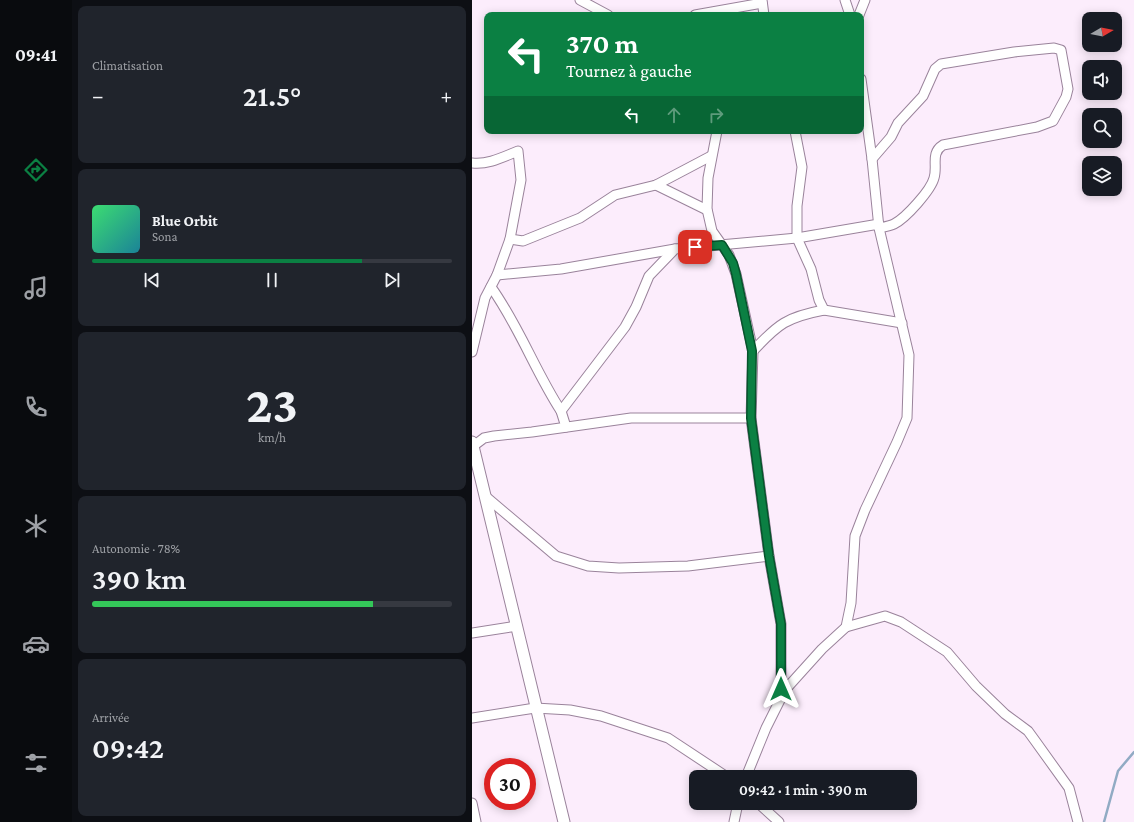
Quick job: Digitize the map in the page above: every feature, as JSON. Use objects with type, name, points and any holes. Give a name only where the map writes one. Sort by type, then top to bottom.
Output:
[{"type":"street","points":[[580,0],[602,12]]},
{"type":"street","points":[[845,0],[849,12]]},
{"type":"street","points":[[860,12],[865,0]]},
{"type":"street","points":[[710,12],[762,2],[764,12]]},
{"type":"street","points":[[497,275],[561,269],[675,248],[797,238],[897,222],[914,206],[930,186],[935,174],[935,154],[937,148],[943,145],[1037,126],[1054,121],[1066,97],[1068,89],[1060,50],[1054,48],[1014,52],[941,64],[935,69],[923,96],[898,123],[892,137],[872,159]]},
{"type":"street","points":[[846,627],[851,603],[855,536],[864,510],[898,442],[907,418],[909,355],[879,226],[864,101]]},
{"type":"street","points":[[716,134],[708,178],[707,210],[712,231],[731,259],[736,274],[752,351],[751,418],[769,556],[781,624],[781,698]]},
{"type":"street","points":[[796,134],[802,167],[797,206],[797,238],[811,269],[819,300],[824,310]]},
{"type":"street","points":[[472,163],[481,164],[518,151],[520,180],[510,240],[497,275],[485,298],[472,352]]},
{"type":"street","points":[[510,240],[523,241],[580,218],[615,195],[656,185],[711,156]]},
{"type":"street","points":[[656,185],[707,210]]},
{"type":"street","points":[[562,411],[625,327],[636,307],[636,302],[649,276],[675,248]]},
{"type":"street","points":[[491,288],[503,304],[541,378],[562,411],[566,427]]},
{"type":"street","points":[[752,351],[770,333],[783,323],[798,315],[824,310],[902,323]]},
{"type":"street","points":[[564,822],[535,708],[499,549],[472,445],[484,438],[494,436],[631,418],[751,418]]},
{"type":"street","points":[[485,496],[556,556],[588,566],[619,568],[688,566],[769,556]]},
{"type":"street","points":[[749,770],[766,728],[785,690],[822,649],[846,627],[885,616],[901,622],[947,652],[976,686],[1005,714],[1028,731],[1069,788],[1078,822]]},
{"type":"street","points":[[472,632],[517,626]]},
{"type":"street","points":[[472,718],[535,708],[570,710],[601,716],[668,738],[718,770]]},
{"type":"street","points":[[472,804],[476,822]]},
{"type":"street","points":[[734,822],[737,810]]},
{"type":"street","points":[[766,810],[779,822]]},
{"type":"waterway","points":[[1104,822],[1118,771],[1134,752]]},
{"type":"route","points":[[695,247],[722,245],[733,263],[746,313],[752,351],[751,418],[755,438],[769,556],[781,624],[781,689]]}]
